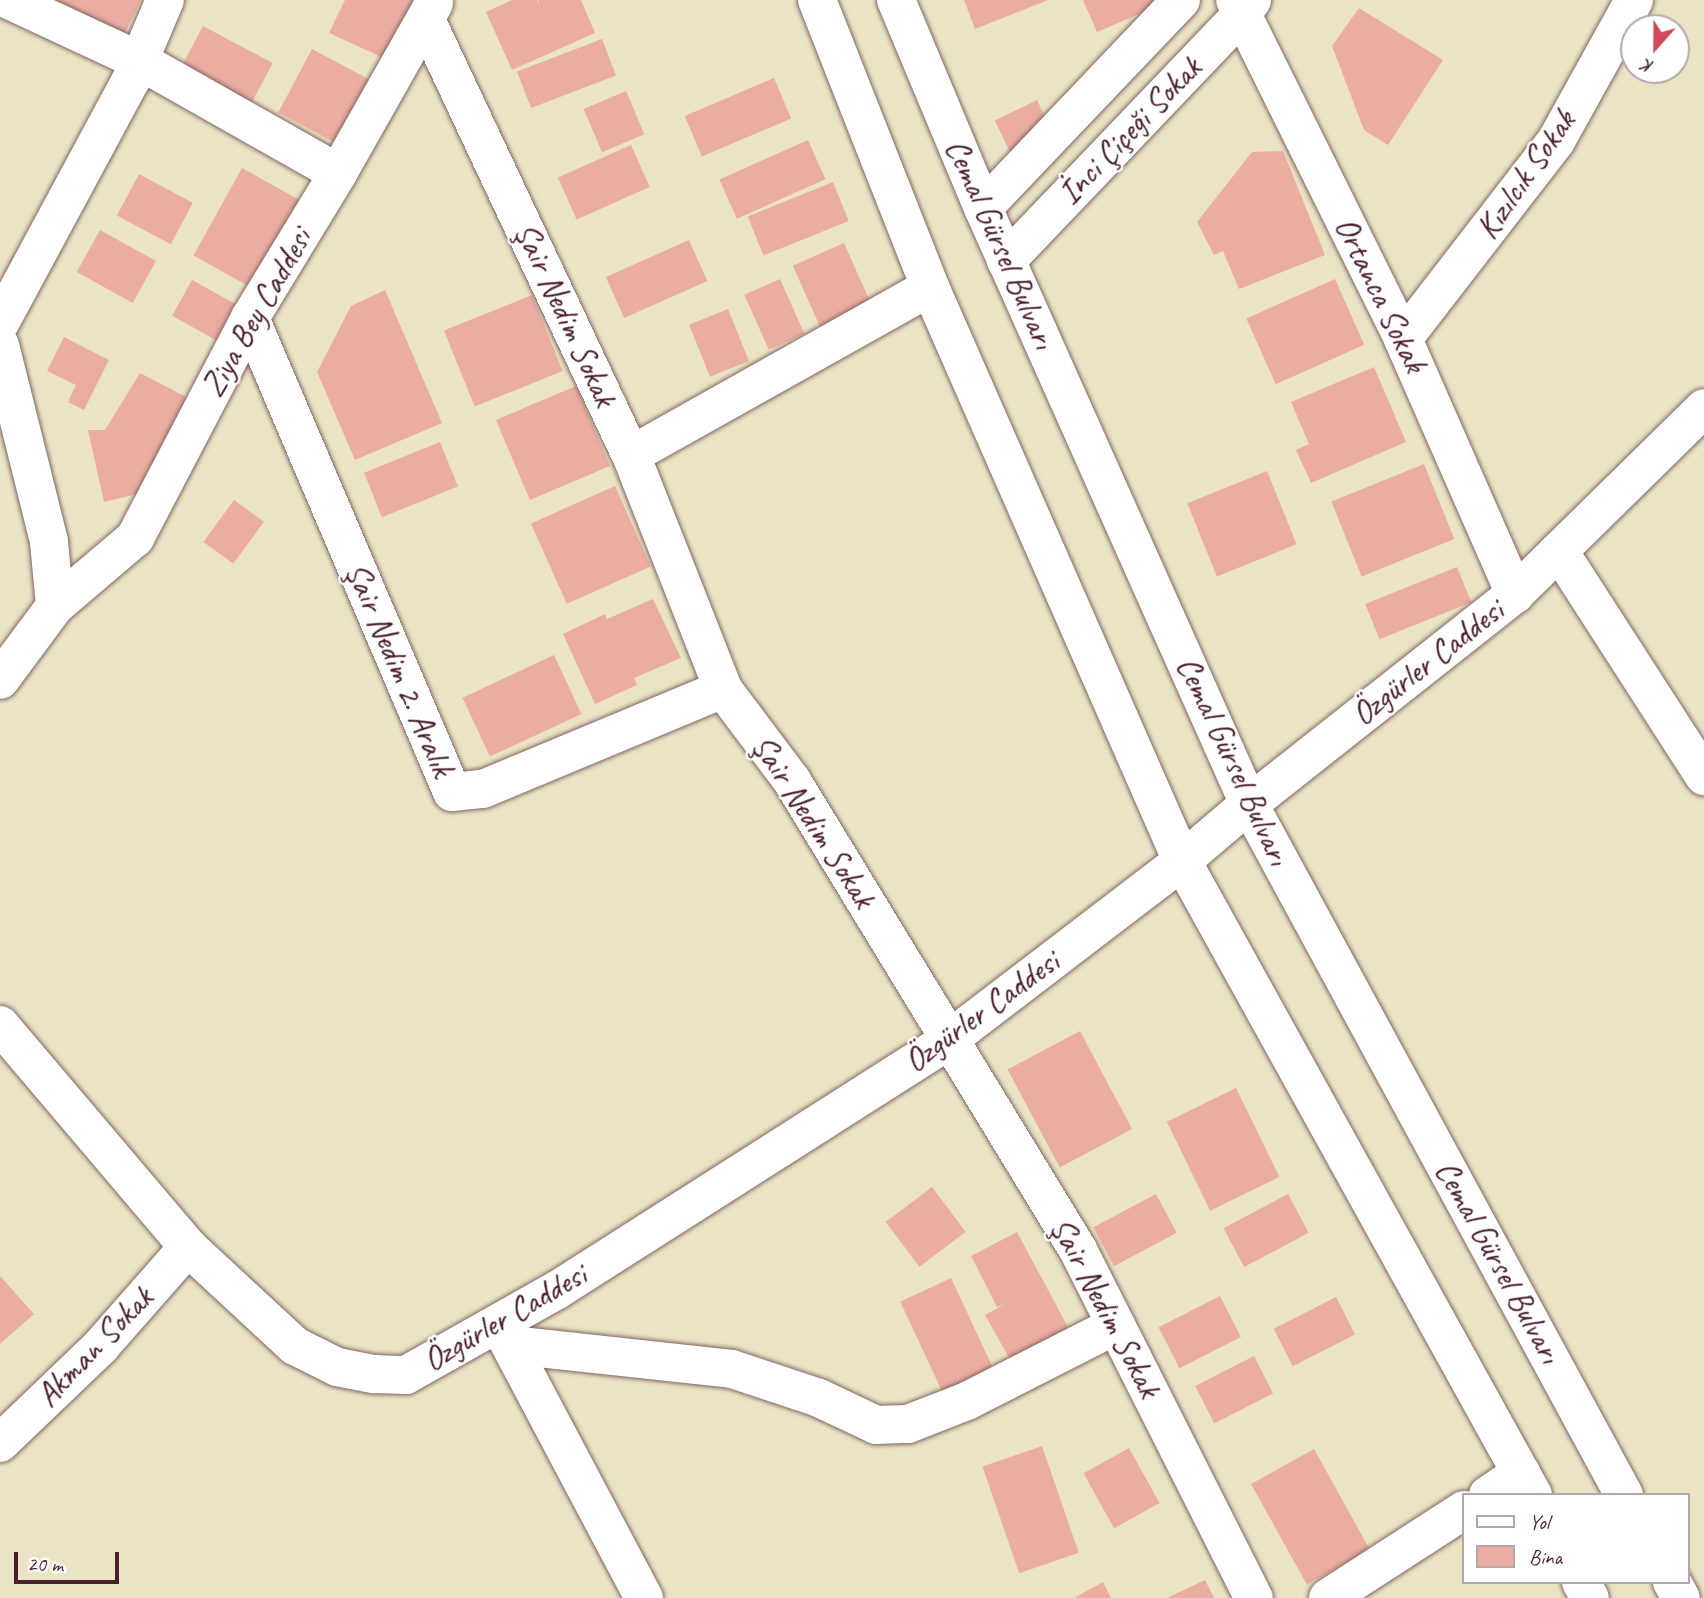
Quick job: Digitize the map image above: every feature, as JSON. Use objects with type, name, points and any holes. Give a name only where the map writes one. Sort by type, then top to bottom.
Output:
[{"type":"street","points":[[9,0],[140,61],[338,173]]},
{"type":"street","points":[[0,323],[140,61],[165,0]]},
{"type":"street","points":[[817,0],[930,287],[1182,861],[1527,1484],[1495,1493]]},
{"type":"street","name":"Cemal Gürsel Bulvarı","points":[[897,0],[1006,261],[1249,804],[1623,1493]]},
{"type":"street","name":"İnci Çiçeği Sokak","points":[[983,208],[1181,0]]},
{"type":"street","name":"Kızılcık Sokak","points":[[1403,339],[1556,141],[1634,0]]},
{"type":"street","name":"İnci Çiçeği Sokak","points":[[1006,261],[1243,5]]},
{"type":"street","name":"Ortanca Sokak","points":[[1243,5],[1403,339],[1515,594]]},
{"type":"street","name":"Ziya Bey Caddesi","points":[[0,680],[55,606],[135,538],[250,318],[338,173],[431,10]]},
{"type":"street","name":"Şair Nedim Sokak","points":[[431,10],[631,455],[723,690],[792,781],[1078,1250],[1254,1598]]},
{"type":"street","points":[[631,455],[930,287]]},
{"type":"street","name":"Şair Nedim 2. Aralık","points":[[250,318],[452,792],[483,789],[723,690]]},
{"type":"street","points":[[0,345],[49,542],[55,606]]},
{"type":"street","name":"Özgürler Caddesi","points":[[0,1026],[188,1247],[295,1346],[337,1367],[374,1374],[406,1375],[505,1334],[557,1290],[951,1038],[1182,861],[1249,804],[1515,594],[1704,408]]},
{"type":"street","points":[[1559,551],[1704,776]]},
{"type":"street","name":"Akman Sokak","points":[[0,1443],[101,1346],[188,1247]]},
{"type":"street","points":[[505,1334],[732,1369],[819,1398],[876,1425],[908,1424],[967,1401],[1116,1325]]},
{"type":"street","points":[[505,1334],[644,1598]]},
{"type":"street","points":[[1328,1598],[1462,1511]]},
{"type":"building","points":[[35,0],[141,0],[119,45]]},
{"type":"building","points":[[345,0],[416,0],[388,60],[329,33]]},
{"type":"building","points":[[512,0],[537,0],[540,7],[538,0],[581,0],[595,33],[512,70],[486,12]]},
{"type":"building","points":[[964,0],[1048,0],[975,29]]},
{"type":"building","points":[[1083,0],[1172,0],[1097,32]]},
{"type":"building","points":[[1359,8],[1443,60],[1388,145],[1364,130],[1332,46]]},
{"type":"building","points":[[203,26],[273,63],[249,107],[180,70]]},
{"type":"building","points":[[602,39],[616,75],[531,108],[517,72]]},
{"type":"building","points":[[312,49],[371,80],[337,144],[278,113]]},
{"type":"building","points":[[774,78],[791,119],[702,156],[685,116]]},
{"type":"building","points":[[626,91],[644,134],[602,152],[584,109]]},
{"type":"building","points":[[1037,100],[1055,137],[1013,157],[995,121]]},
{"type":"building","points":[[808,140],[825,179],[737,219],[719,179]]},
{"type":"building","points":[[631,145],[650,187],[577,220],[558,178]]},
{"type":"building","points":[[1283,151],[1325,255],[1239,289],[1223,251],[1214,255],[1197,222],[1252,152]]},
{"type":"building","points":[[242,168],[304,202],[256,290],[194,255]]},
{"type":"building","points":[[139,174],[193,203],[171,244],[117,215]]},
{"type":"building","points":[[833,182],[849,221],[763,255],[748,216]]},
{"type":"building","points":[[100,230],[156,261],[133,303],[77,272]]},
{"type":"building","points":[[689,240],[707,281],[624,318],[606,277]]},
{"type":"building","points":[[844,243],[873,309],[822,332],[793,266]]},
{"type":"building","points":[[780,279],[804,334],[769,350],[744,295]]},
{"type":"building","points":[[1335,279],[1364,345],[1276,384],[1246,318]]},
{"type":"building","points":[[192,280],[246,310],[226,346],[172,316]]},
{"type":"building","points":[[385,290],[442,423],[355,460],[317,372],[351,306]]},
{"type":"building","points":[[532,295],[563,371],[475,407],[444,331]]},
{"type":"building","points":[[728,309],[749,361],[710,377],[689,325]]},
{"type":"building","points":[[64,337],[109,360],[84,410],[68,402],[76,385],[47,371]]},
{"type":"building","points":[[1374,367],[1406,442],[1311,483],[1296,450],[1309,444],[1291,402]]},
{"type":"building","points":[[140,373],[196,402],[149,491],[104,502],[88,430],[105,430]]},
{"type":"building","points":[[576,386],[610,466],[530,500],[496,420]]},
{"type":"building","points":[[440,442],[458,487],[382,517],[364,473]]},
{"type":"building","points":[[1424,464],[1454,539],[1362,577],[1331,501]]},
{"type":"building","points":[[1267,471],[1297,544],[1217,576],[1187,503]]},
{"type":"building","points":[[615,486],[651,566],[567,604],[531,523]]},
{"type":"building","points":[[234,500],[264,522],[233,564],[203,542]]},
{"type":"building","points":[[1457,567],[1471,602],[1379,639],[1365,604]]},
{"type":"building","points":[[653,599],[681,658],[634,678],[637,685],[595,704],[563,634],[605,614],[607,619]]},
{"type":"building","points":[[554,655],[581,714],[490,757],[462,698]]},
{"type":"building","points":[[1080,1031],[1132,1129],[1060,1168],[1008,1069]]},
{"type":"building","points":[[1236,1088],[1279,1177],[1210,1211],[1167,1122]]},
{"type":"building","points":[[932,1187],[966,1232],[919,1267],[886,1222]]},
{"type":"building","points":[[1156,1194],[1177,1233],[1114,1266],[1093,1227]]},
{"type":"building","points":[[1288,1194],[1309,1233],[1244,1267],[1224,1228]]},
{"type":"building","points":[[1017,1232],[1070,1331],[1012,1363],[985,1315],[1005,1304],[997,1307],[971,1256]]},
{"type":"building","points":[[0,1276],[34,1314],[0,1344]]},
{"type":"building","points":[[951,1278],[996,1375],[945,1399],[900,1302]]},
{"type":"building","points":[[1220,1296],[1241,1337],[1179,1368],[1159,1327]]},
{"type":"building","points":[[1336,1297],[1355,1334],[1293,1366],[1274,1329]]},
{"type":"building","points":[[1254,1356],[1273,1393],[1214,1423],[1195,1386]]},
{"type":"building","points":[[1042,1446],[1079,1553],[1019,1573],[982,1467]]},
{"type":"building","points":[[1129,1448],[1160,1503],[1114,1528],[1084,1473]]},
{"type":"building","points":[[1314,1449],[1370,1550],[1307,1584],[1251,1484]]},
{"type":"building","points":[[1205,1580],[1214,1598],[1167,1598]]},
{"type":"building","points":[[1103,1582],[1111,1598],[1074,1598]]}]
